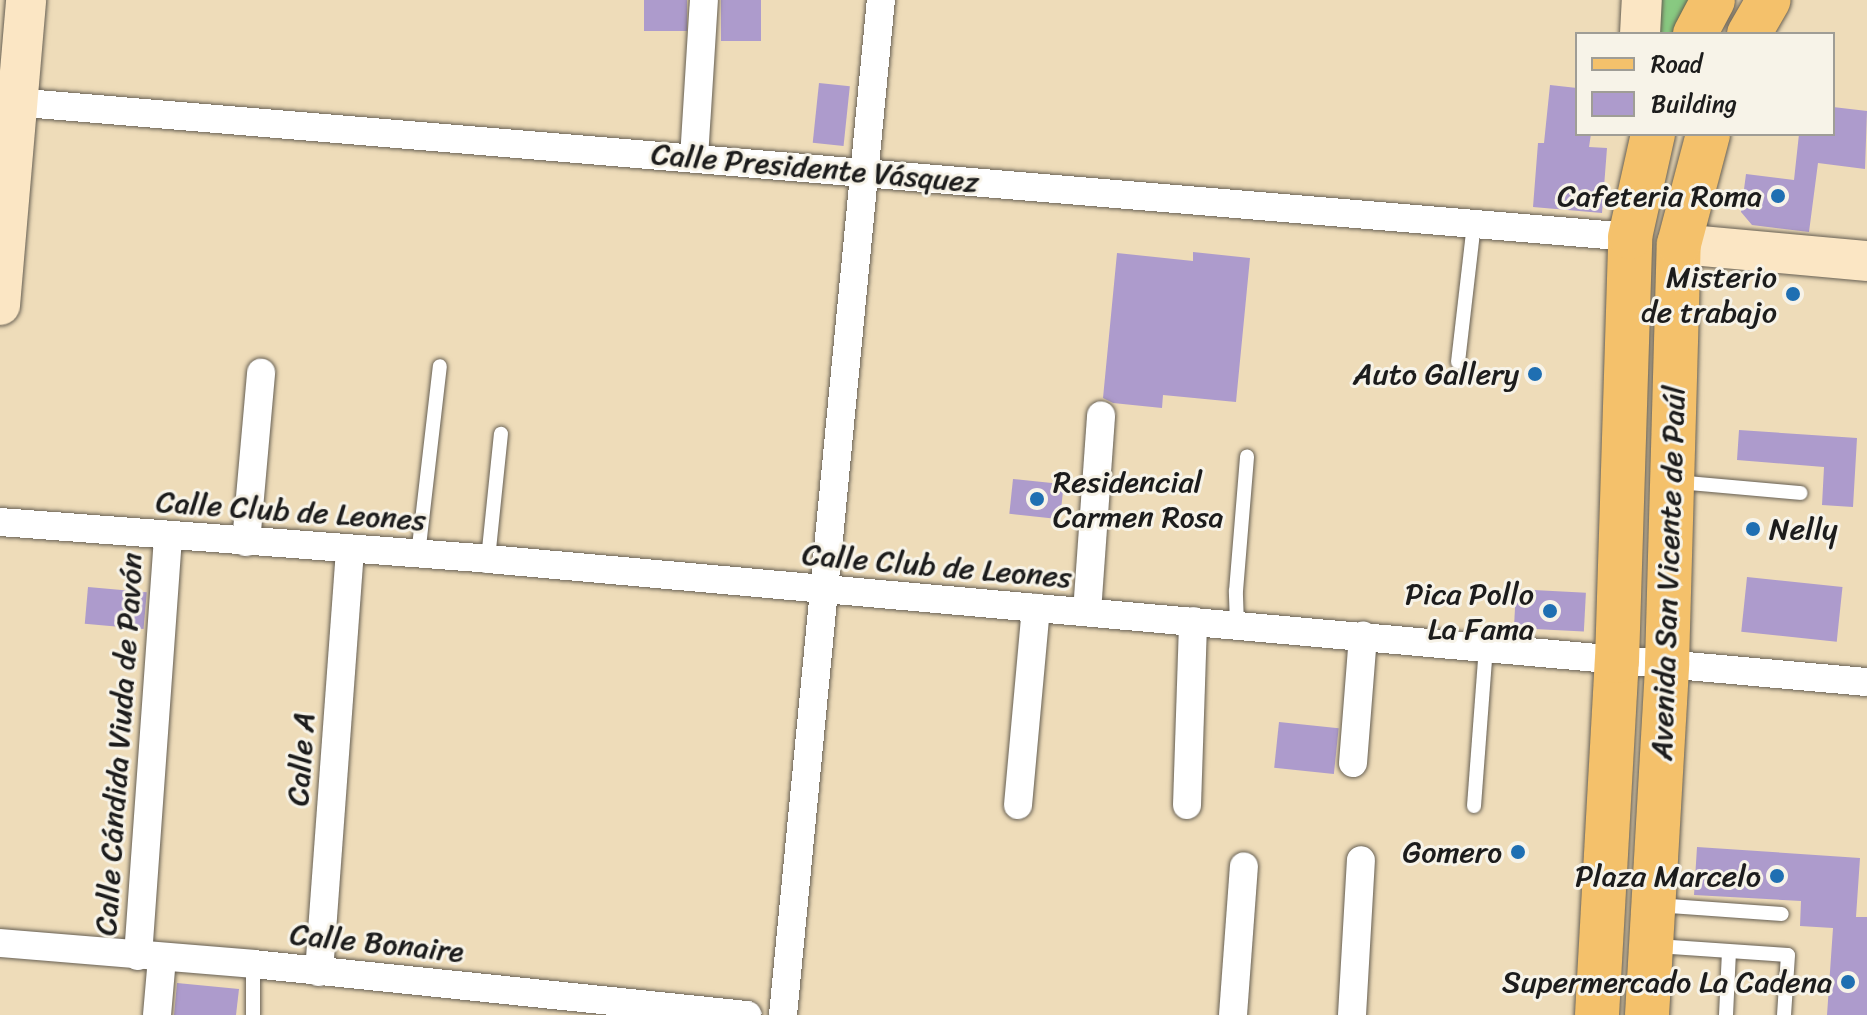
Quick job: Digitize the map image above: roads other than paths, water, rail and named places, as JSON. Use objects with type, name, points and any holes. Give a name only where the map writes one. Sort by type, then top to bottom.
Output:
[{"type":"main road","points":[[1696,32],[1713,0]]},
{"type":"main road","points":[[1750,32],[1769,0]]},
{"type":"main road","name":"Avenida San Vicente de Paúl","points":[[1597,1015],[1617,661],[1630,237],[1653,136]]},
{"type":"main road","name":"Avenida San Vicente de Paúl","points":[[1647,1015],[1667,664],[1679,244],[1707,136]]},
{"type":"street","points":[[0,305],[8,101],[26,0]]},
{"type":"street","points":[[694,158],[704,0]]},
{"type":"street","points":[[783,1015],[821,591],[866,172],[881,0]]},
{"type":"street","points":[[1640,32],[1642,0]]},
{"type":"street","name":"Calle Presidente Vásquez","points":[[8,101],[1630,237]]},
{"type":"street","name":"Avenida San Vicente de Paúl","points":[[1630,237],[1635,136]]},
{"type":"street","points":[[1679,244],[1867,261]]},
{"type":"street","points":[[246,542],[261,373]]},
{"type":"street","points":[[1087,612],[1101,415]]},
{"type":"street","name":"Calle Club de Leones","points":[[0,522],[350,551],[488,559],[1867,682]]},
{"type":"street","name":"Calle Cándida Viuda de Pavón","points":[[157,1015],[150,957],[168,536]]},
{"type":"street","name":"Calle A","points":[[319,972],[350,551]]},
{"type":"street","points":[[1018,805],[1036,608]]},
{"type":"street","points":[[1187,805],[1193,621]]},
{"type":"street","points":[[1353,763],[1363,635]]},
{"type":"street","points":[[1352,1015],[1361,860]]},
{"type":"street","points":[[1233,1015],[1244,866]]},
{"type":"street","name":"Calle Bonaire","points":[[0,943],[253,964],[747,1015]]},
{"type":"lane","points":[[1458,362],[1474,223]]},
{"type":"lane","points":[[418,555],[440,366]]},
{"type":"lane","points":[[488,559],[501,434]]},
{"type":"lane","points":[[1237,625],[1236,591],[1247,456]]},
{"type":"lane","points":[[1672,481],[1801,493]]},
{"type":"lane","points":[[1474,806],[1486,647]]},
{"type":"lane","points":[[1651,925],[1782,914]]},
{"type":"lane","points":[[1651,925],[1729,952],[1788,955],[1784,1015]]},
{"type":"lane","points":[[1726,1015],[1729,952]]},
{"type":"lane","points":[[253,964],[253,1015]]},
{"type":"place","name":"Cafeteria Roma","points":[[1778,196]]},
{"type":"place","name":"Misterio de trabajo","points":[[1793,294]]},
{"type":"place","name":"Auto Gallery","points":[[1535,374]]},
{"type":"place","name":"Residencial Carmen Rosa","points":[[1037,499]]},
{"type":"place","name":"Nelly","points":[[1753,529]]},
{"type":"place","name":"Pica Pollo La Fama","points":[[1550,611]]},
{"type":"place","name":"Gomero","points":[[1518,852]]},
{"type":"place","name":"Plaza Marcelo","points":[[1777,876]]},
{"type":"place","name":"Supermercado La Cadena","points":[[1848,982]]}]
